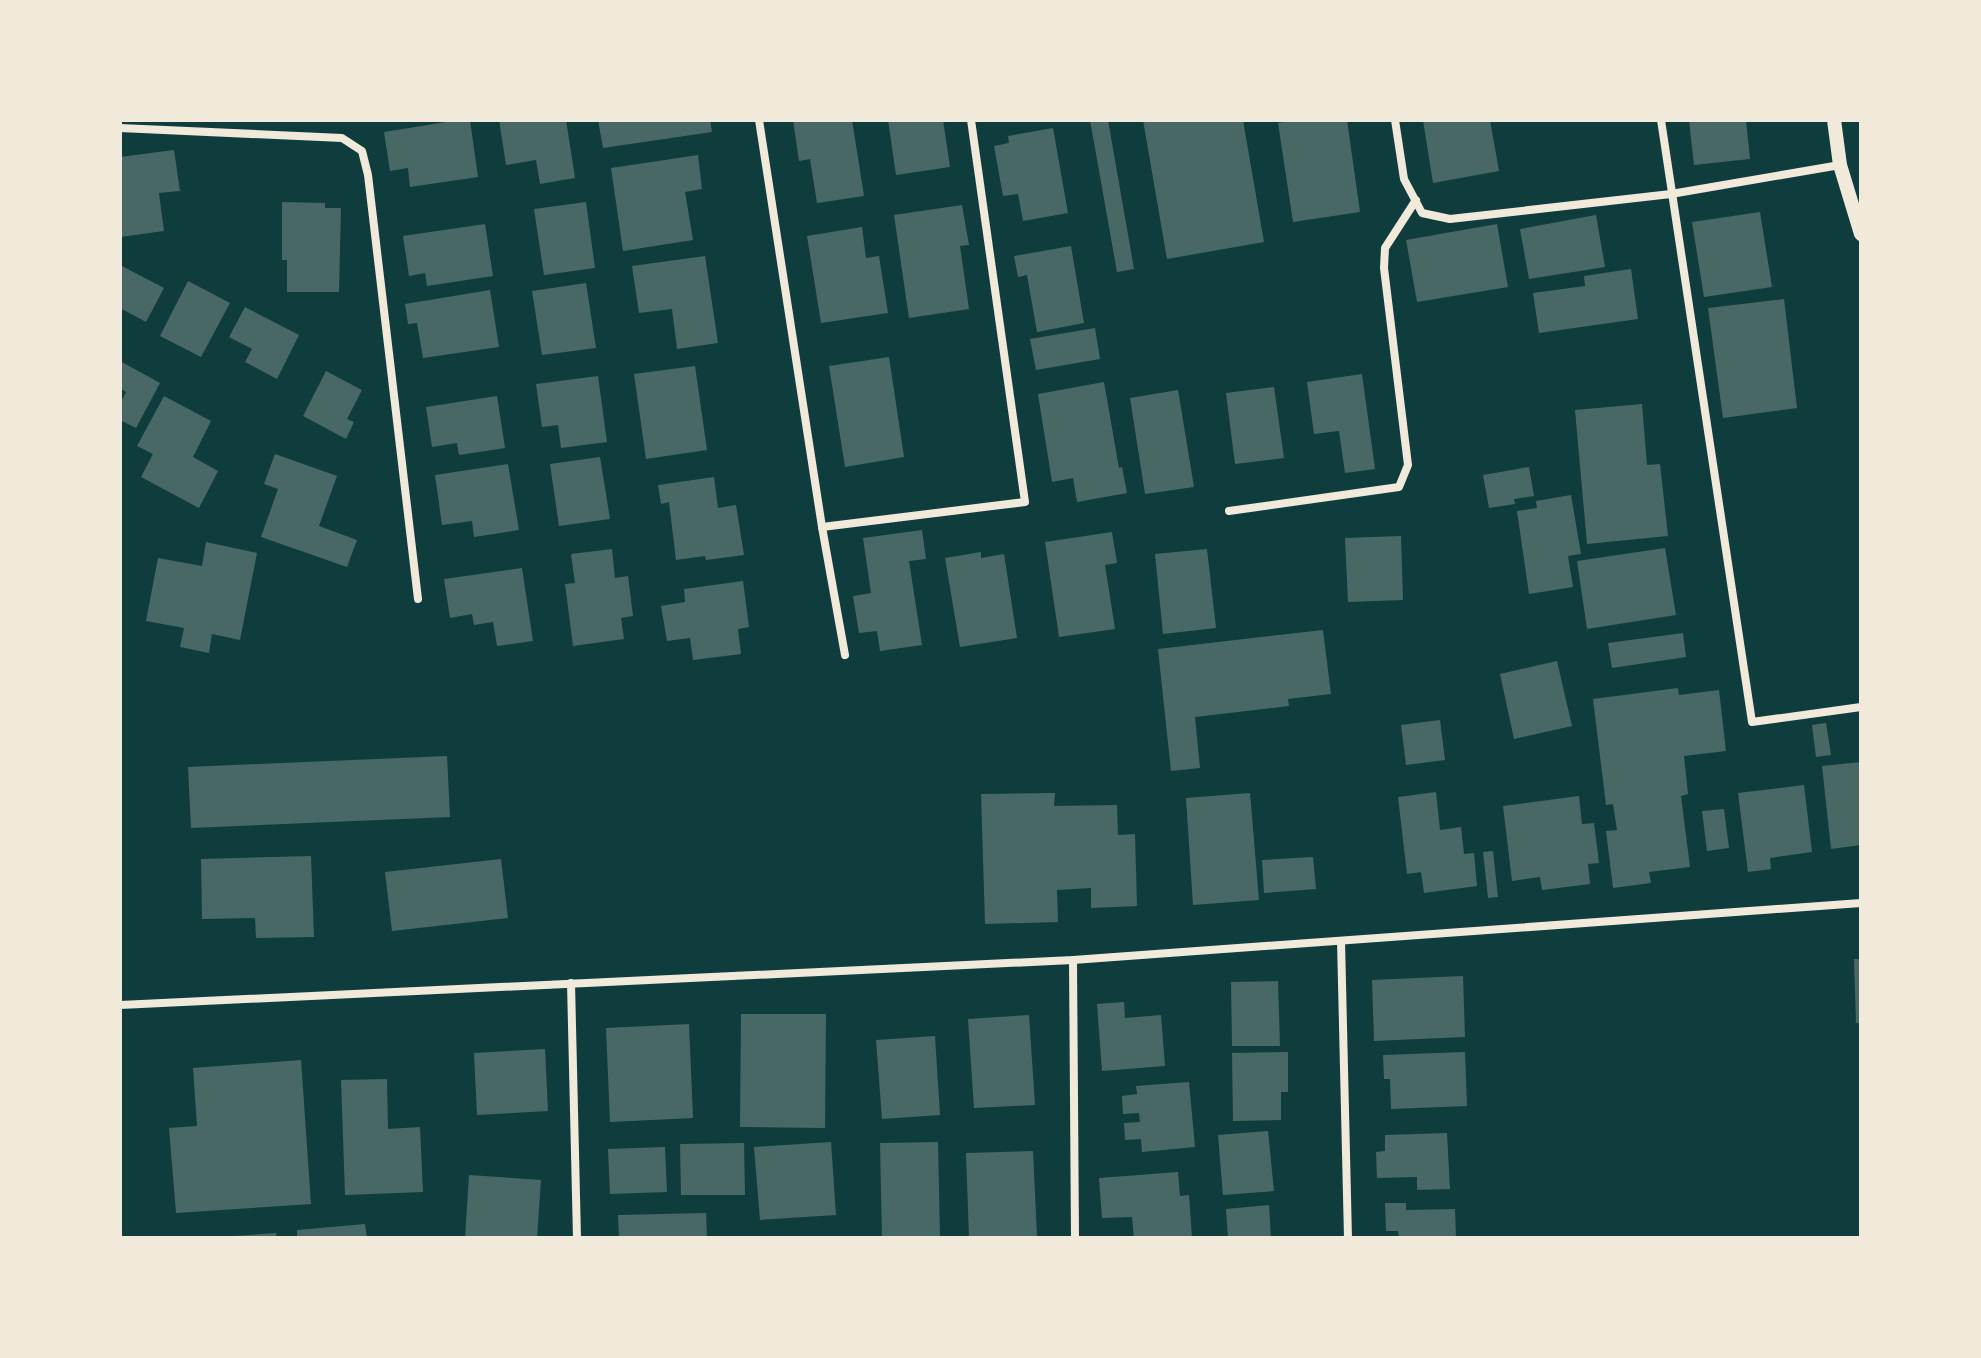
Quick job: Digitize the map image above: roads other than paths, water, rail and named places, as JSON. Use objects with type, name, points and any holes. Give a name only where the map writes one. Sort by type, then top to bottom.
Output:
[{"type":"street","points":[[759,120],[845,655]]},
{"type":"street","points":[[822,527],[1025,502],[971,120]]},
{"type":"street","points":[[1395,120],[1404,179],[1422,213],[1450,219],[1671,194],[1840,165]]},
{"type":"street","points":[[1661,120],[1752,722],[1861,707]]},
{"type":"street","points":[[1834,120],[1840,165],[1861,234]]},
{"type":"street","points":[[120,128],[342,138],[362,151],[368,175],[418,599]]},
{"type":"street","points":[[1229,511],[1399,487],[1408,465],[1384,268],[1385,248],[1416,200]]},
{"type":"street","points":[[120,1005],[1073,960],[1861,903]]},
{"type":"street","points":[[1341,941],[1348,1238]]},
{"type":"street","points":[[1073,960],[1075,1238]]},
{"type":"street","points":[[571,983],[577,1238]]}]
